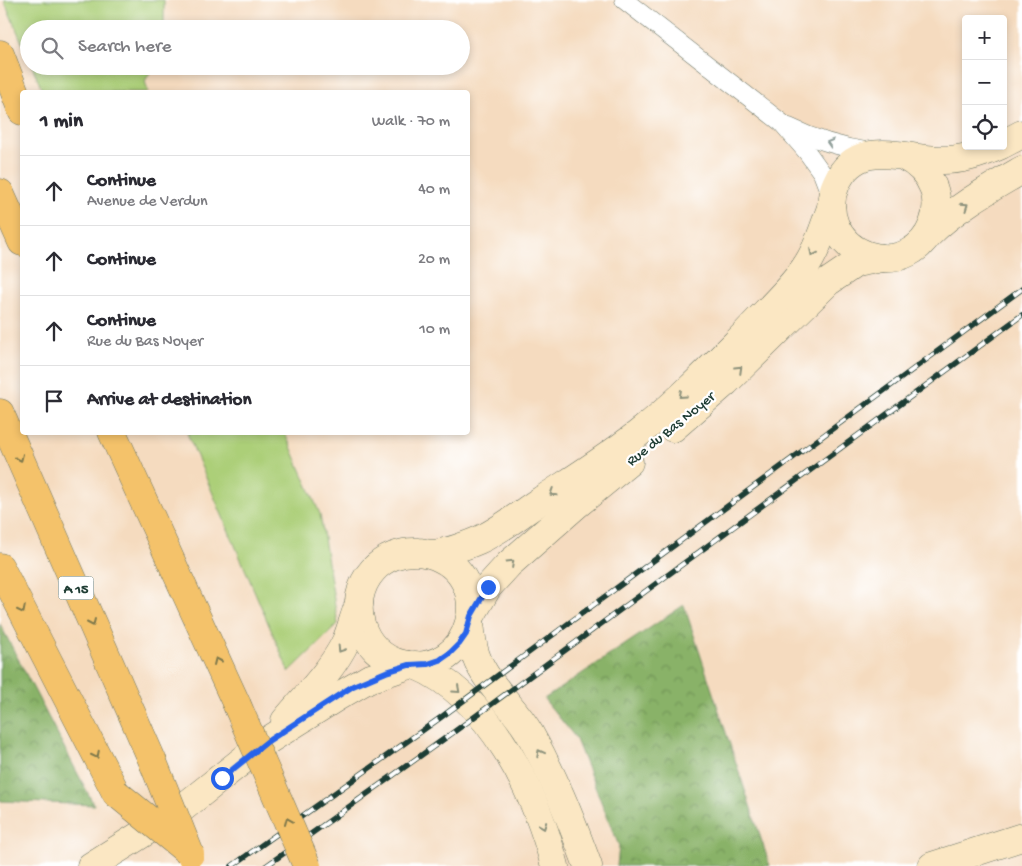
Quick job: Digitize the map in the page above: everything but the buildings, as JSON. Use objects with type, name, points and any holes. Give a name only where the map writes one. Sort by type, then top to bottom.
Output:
[{"type":"highway","points":[[0,54],[20,106]]},
{"type":"highway","points":[[0,193],[20,238]]},
{"type":"highway","name":"A 15","points":[[0,413],[153,762],[193,860]]},
{"type":"highway","points":[[113,435],[238,705],[307,866]]},
{"type":"highway","points":[[130,435],[142,496]]},
{"type":"highway","points":[[0,567],[116,793],[193,860]]},
{"type":"street","points":[[1007,142],[1022,134]]},
{"type":"street","points":[[989,150],[960,158],[941,160],[890,155],[860,158],[846,168],[836,182],[831,203],[835,224],[839,232],[850,246],[865,255],[882,258],[899,256],[921,243],[938,225],[970,201],[1022,170]]},
{"type":"street","points":[[890,155],[911,160],[929,178],[936,195],[936,212],[932,229],[927,236]]},
{"type":"street","name":"Rue du Bas Noyer","points":[[430,554],[465,545],[495,531],[604,459],[660,416],[717,362],[788,288],[811,258],[831,203]]},
{"type":"street","name":"Rue du Bas Noyer","points":[[471,619],[488,587],[510,564],[575,506],[701,405],[828,282],[856,263],[882,258]]},
{"type":"street","points":[[268,741],[320,678],[341,649],[359,604],[361,592],[373,570],[382,562],[405,552],[418,552],[442,558],[452,565],[464,580],[470,597],[472,645],[476,657],[488,679],[528,732],[562,796],[588,866]]},
{"type":"street","points":[[359,604],[360,623],[372,645],[386,657],[437,675],[462,695],[493,731],[524,779],[546,834],[555,866]]},
{"type":"street","points":[[91,866],[180,810],[268,741],[353,686],[386,672],[412,665],[434,662],[450,653],[463,639],[471,619]]},
{"type":"street","points":[[932,866],[1022,838]]},
{"type":"lane","points":[[624,0],[782,123],[822,172],[831,203]]},
{"type":"lane","points":[[782,123],[816,139],[842,147],[890,155]]},
{"type":"green space","points":[[4,0],[164,0],[164,20],[20,20],[20,38]]},
{"type":"green space","points":[[36,75],[149,75],[145,81],[147,90],[42,90]]},
{"type":"green space","points":[[188,435],[286,435],[320,514],[338,624],[289,672]]},
{"type":"green space","points":[[684,605],[770,866],[617,866],[619,846],[575,737],[544,699]]},
{"type":"green space","points":[[0,624],[94,805],[0,801]]},
{"type":"railway","points":[[232,866],[440,718],[1022,289]]},
{"type":"railway","points":[[266,866],[451,734],[1022,315]]},
{"type":"route","points":[[222,778],[268,741],[353,686],[386,672],[409,665],[428,664],[440,660],[450,653],[466,634],[471,616],[488,587]]}]
